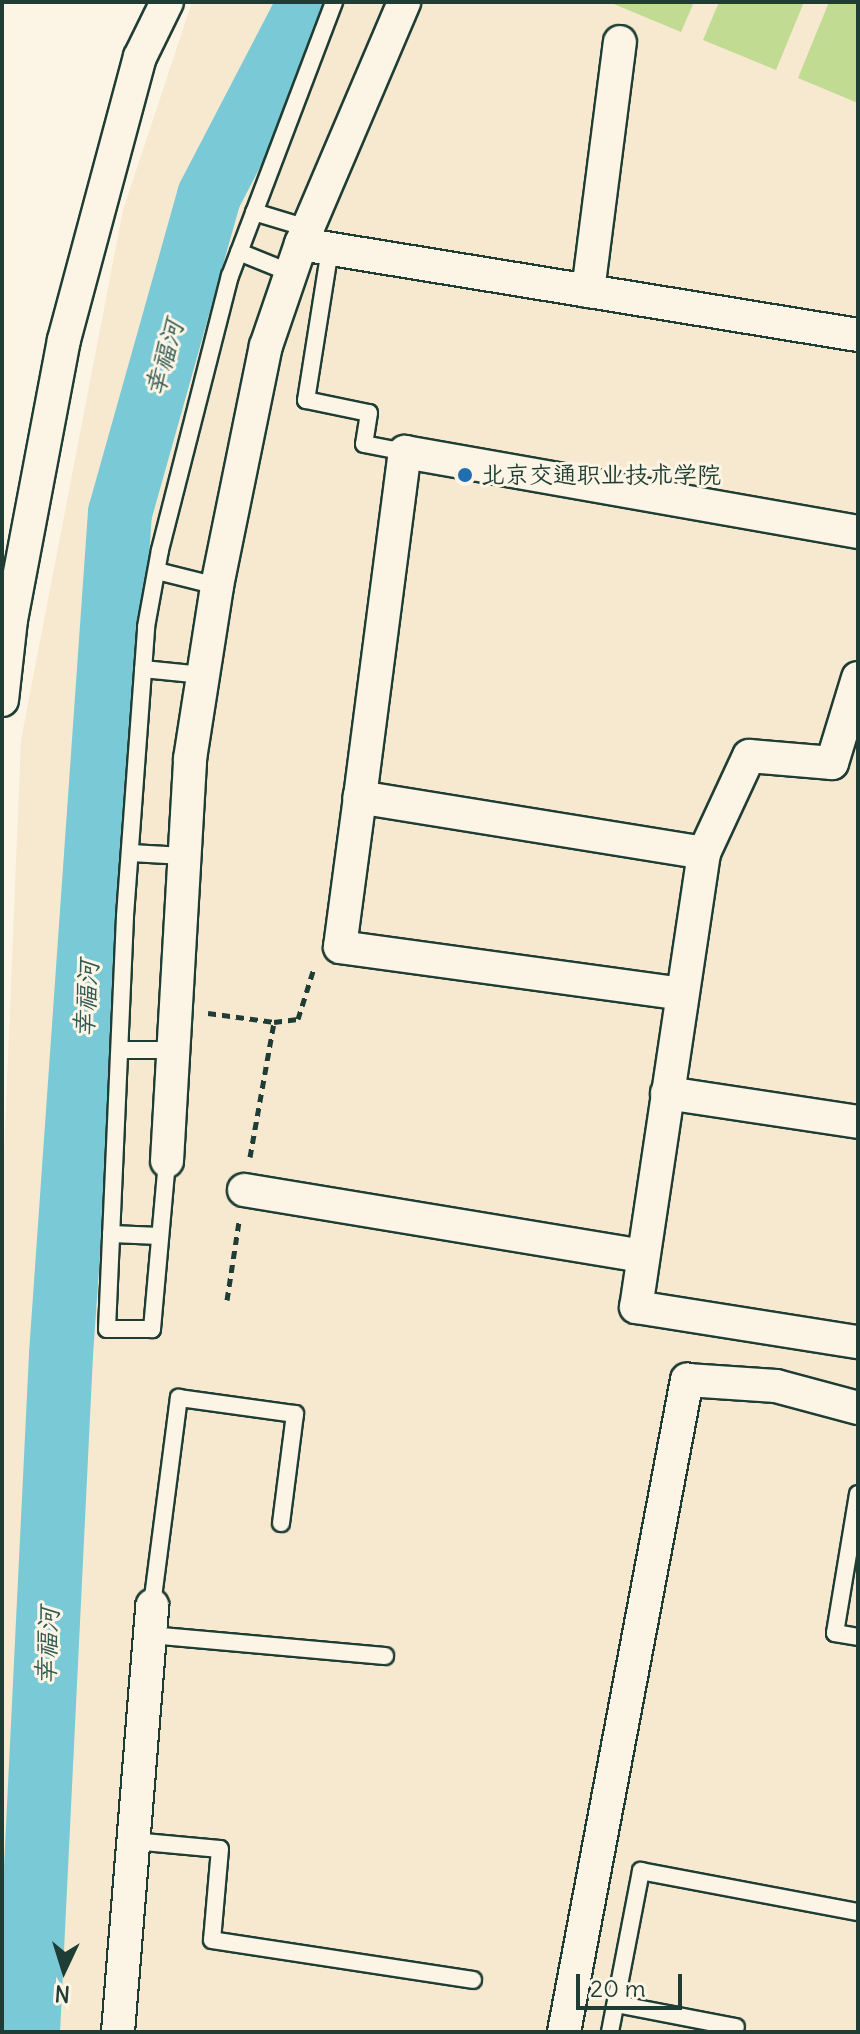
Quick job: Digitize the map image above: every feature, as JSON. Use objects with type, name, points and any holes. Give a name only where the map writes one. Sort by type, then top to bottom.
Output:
[{"type":"street","points":[[2,700],[11,620],[64,340],[140,57],[167,2]]},
{"type":"street","points":[[167,1161],[190,759],[217,586],[266,346],[404,2]]},
{"type":"street","points":[[588,291],[620,42]]},
{"type":"street","points":[[307,249],[858,335]]},
{"type":"street","points":[[682,994],[340,947],[405,452],[858,532]]},
{"type":"street","points":[[858,678],[845,766],[749,756],[704,853],[636,1307],[858,1342]]},
{"type":"street","points":[[360,797],[704,853]]},
{"type":"street","points":[[667,1093],[858,1122]]},
{"type":"street","points":[[244,1190],[643,1256]]},
{"type":"street","points":[[564,2032],[687,1380],[776,1386],[858,1408]]},
{"type":"street","points":[[118,2032],[151,1620]]},
{"type":"lane","points":[[167,1161],[152,1329],[107,1329],[130,853],[143,669],[157,571],[230,276],[334,2]]},
{"type":"lane","points":[[254,212],[307,249]]},
{"type":"lane","points":[[239,252],[307,249]]},
{"type":"lane","points":[[307,249],[306,400],[369,413],[364,444],[405,452]]},
{"type":"lane","points":[[157,571],[217,586]]},
{"type":"lane","points":[[143,669],[203,675]]},
{"type":"lane","points":[[130,853],[185,856]]},
{"type":"lane","points":[[120,1050],[173,1050]]},
{"type":"lane","points":[[111,1234],[160,1236]]},
{"type":"lane","points":[[281,1523],[295,1414],[179,1398],[151,1620],[385,1656]]},
{"type":"lane","points":[[858,1494],[835,1633],[858,1637]]},
{"type":"lane","points":[[133,1841],[220,1849],[212,1940],[473,1980]]},
{"type":"lane","points":[[610,2032],[641,1871],[858,1912]]},
{"type":"lane","points":[[616,2004],[736,2027]]},
{"type":"path","points":[[176,1008],[274,1022],[298,1019],[315,964],[340,947]]},
{"type":"path","points":[[227,1300],[274,1022]]},
{"type":"shaded area","name":"北京交通职业技术学院","points":[[192,2],[858,2],[858,2032],[2,2032],[2,1205],[21,740],[123,210]]},
{"type":"green space","points":[[609,2],[694,2],[681,32]]},
{"type":"green space","points":[[719,2],[804,2],[776,70],[703,40]]},
{"type":"green space","points":[[829,2],[858,2],[858,103],[798,78]]},
{"type":"waterway","name":"幸福河","points":[[28,2032],[61,1354],[120,513],[209,196],[310,2]]},
{"type":"place","name":"北京交通职业技术学院","points":[[465,475]]}]
